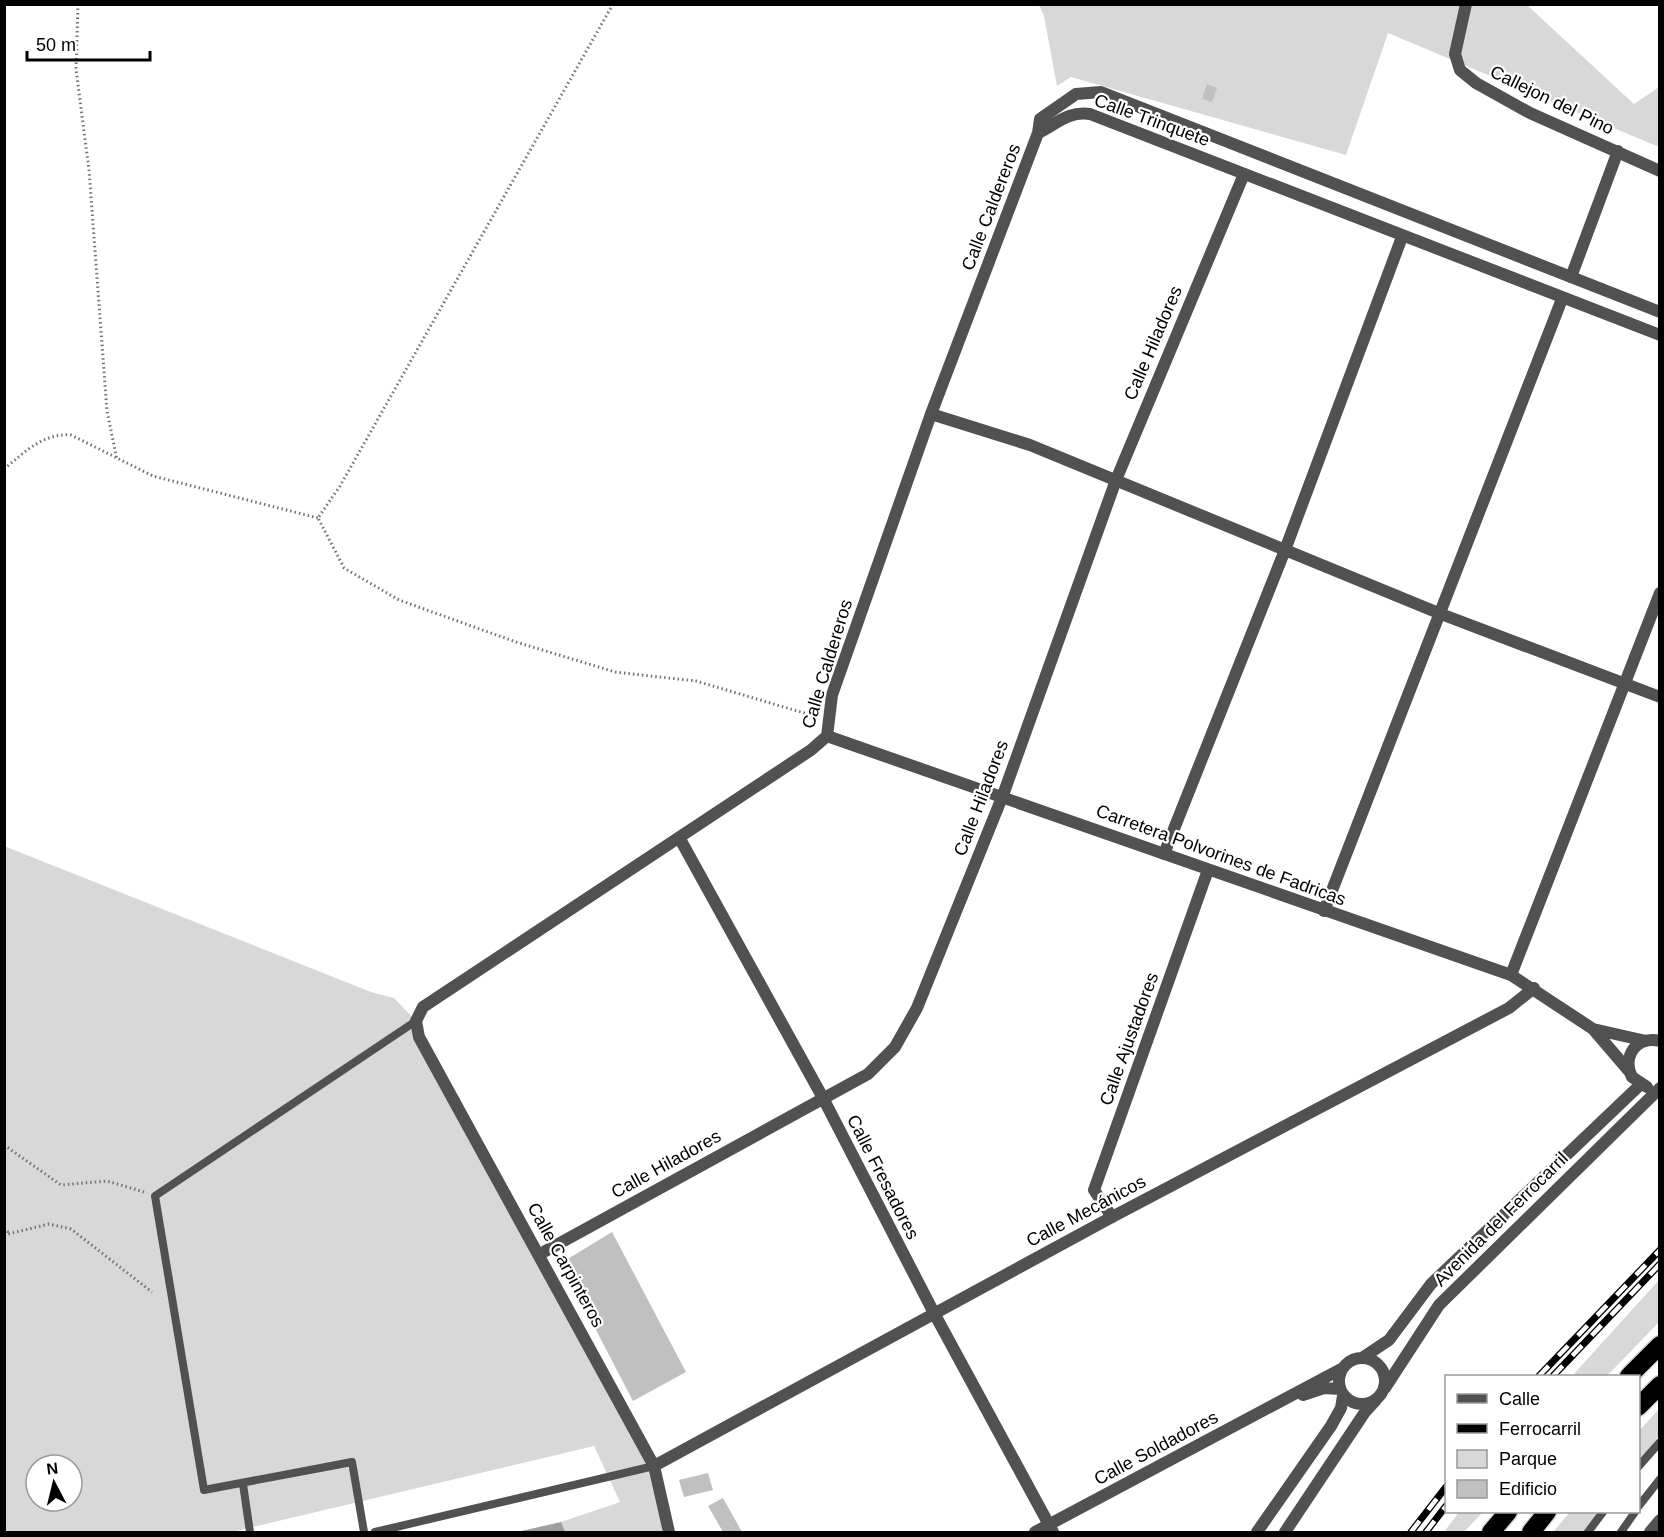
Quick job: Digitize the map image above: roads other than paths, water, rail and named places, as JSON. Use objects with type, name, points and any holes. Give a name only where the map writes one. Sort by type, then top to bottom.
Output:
[{"type":"highway","points":[[1631,1375],[1659,1345]]},
{"type":"highway","points":[[1640,1405],[1659,1385]]},
{"type":"highway","points":[[1491,1533],[1507,1513]]},
{"type":"highway","points":[[1531,1533],[1546,1513]]},
{"type":"street","name":"Callejon del Pino","points":[[1466,4],[1455,54],[1456,62],[1465,75],[1530,113],[1659,171]]},
{"type":"street","name":"Calle Trinquete","points":[[1038,133],[1040,119],[1059,104],[1076,94],[1101,92],[1659,312]]},
{"type":"street","name":"Calle Trinquete","points":[[1038,133],[1065,116],[1078,113],[1090,114],[1659,336]]},
{"type":"street","name":"Calle Caldereros","points":[[416,1021],[423,1007],[680,839],[812,750],[827,736],[832,695],[931,414],[1038,133]]},
{"type":"street","points":[[1571,277],[1618,152]]},
{"type":"street","name":"Calle Hiladores","points":[[540,1254],[868,1074],[895,1047],[918,1008],[1003,795],[1116,480],[1244,174]]},
{"type":"street","points":[[1164,854],[1285,550],[1402,237]]},
{"type":"street","points":[[1324,911],[1562,299]]},
{"type":"street","points":[[931,414],[1030,445],[1441,614],[1659,697]]},
{"type":"street","points":[[1511,975],[1659,593]]},
{"type":"street","name":"Carretera Polvorines de Fadricas","points":[[827,736],[1003,795],[1208,870],[1511,975],[1593,1029],[1640,1085]]},
{"type":"street","name":"Calle Fresadores","points":[[680,839],[823,1098],[934,1313],[1051,1529]]},
{"type":"street","name":"Calle Ajustadores","points":[[1112,1217],[1094,1190],[1208,870]]},
{"type":"street","name":"Calle Mecánicos","points":[[654,1466],[1112,1217],[1509,1008],[1534,988]]},
{"type":"street","name":"Calle Carpinteros","points":[[416,1021],[419,1037],[540,1254],[654,1466],[669,1533]]},
{"type":"street","name":"Carretera Polvorines de Fadricas","points":[[1593,1029],[1646,1041],[1659,1041]]},
{"type":"street","points":[[1629,1071],[1628,1063],[1633,1049],[1646,1041]]},
{"type":"street","points":[[1640,1085],[1659,1087]]},
{"type":"street","name":"Avenida del Ferrocarril","points":[[1343,1368],[1354,1359],[1362,1358],[1389,1340],[1431,1284],[1640,1085]]},
{"type":"street","name":"Avenida del Ferrocarril","points":[[1285,1533],[1440,1305],[1659,1087]]},
{"type":"street","points":[[1362,1358],[1369,1359],[1381,1367],[1386,1381],[1385,1388]]},
{"type":"street","points":[[1343,1368],[1338,1382],[1348,1401],[1362,1405],[1376,1400]]},
{"type":"street","name":"Calle Soldadores","points":[[1035,1533],[1051,1529],[1293,1396],[1302,1388],[1343,1368]]},
{"type":"street","name":"Calle Soldadores","points":[[1293,1396],[1324,1388],[1342,1392]]},
{"type":"street","points":[[1257,1533],[1331,1426],[1341,1408],[1342,1392]]},
{"type":"street","points":[[1650,1533],[1659,1520]]},
{"type":"lane","points":[[364,1533],[352,1462],[204,1490],[155,1196],[416,1021]]},
{"type":"lane","points":[[1640,1465],[1659,1442]]},
{"type":"lane","points":[[375,1533],[654,1466]]},
{"type":"lane","points":[[1640,1504],[1659,1479]]},
{"type":"lane","points":[[243,1484],[250,1533]]},
{"type":"lane","points":[[1588,1533],[1602,1513]]},
{"type":"lane","points":[[1621,1533],[1634,1513]]},
{"type":"railway","points":[[1540,1375],[1660,1250]]},
{"type":"railway","points":[[1554,1375],[1660,1264]]},
{"type":"railway","points":[[1411,1532],[1445,1488]]},
{"type":"railway","points":[[1426,1532],[1445,1507]]}]
